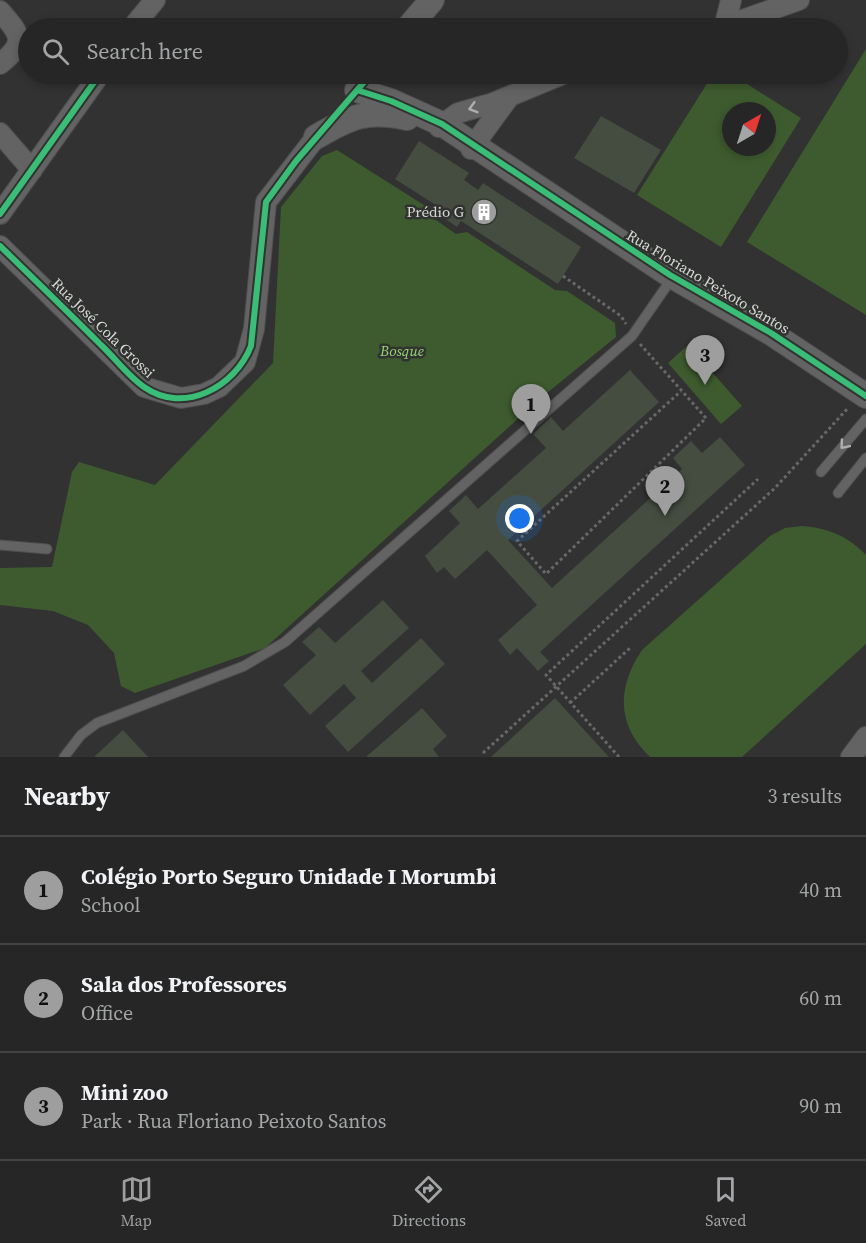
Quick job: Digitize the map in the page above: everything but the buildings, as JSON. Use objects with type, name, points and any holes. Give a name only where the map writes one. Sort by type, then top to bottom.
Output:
[{"type":"street","points":[[140,18],[155,0]]},
{"type":"street","points":[[417,18],[432,0]]},
{"type":"street","points":[[725,18],[731,0]]},
{"type":"street","points":[[750,18],[799,0]]},
{"type":"street","points":[[0,11],[18,35]]},
{"type":"street","points":[[0,64],[18,47]]},
{"type":"street","points":[[0,214],[93,84]]},
{"type":"street","name":"Rua José Cola Grossi","points":[[0,246],[144,387],[160,394],[181,398],[204,394],[219,387],[245,362],[254,329],[266,202],[316,137],[362,84]]},
{"type":"street","name":"Rua Floriano Peixoto Santos","points":[[367,84],[391,101],[441,126],[670,275],[771,333],[864,395]]},
{"type":"street","points":[[441,126],[458,113],[538,84]]},
{"type":"street","points":[[472,146],[511,95]]},
{"type":"street","name":"Rua Floriano Peixoto Santos","points":[[316,137],[350,118],[376,113],[441,126]]},
{"type":"street","points":[[0,133],[32,170]]},
{"type":"street","points":[[851,757],[866,737]]},
{"type":"lane","points":[[64,757],[81,735],[97,723],[244,666],[285,642],[632,336],[668,284],[670,275]]},
{"type":"lane","points":[[821,472],[866,419]]},
{"type":"lane","points":[[838,493],[866,458]]},
{"type":"lane","points":[[0,545],[46,549]]},
{"type":"path","points":[[681,391],[517,541],[546,574],[706,418]]},
{"type":"path","points":[[483,753],[775,488],[864,395]]},
{"type":"path","points":[[619,757],[546,675],[758,479]]},
{"type":"path","points":[[570,703],[630,648]]},
{"type":"green space","points":[[866,49],[866,315],[747,242],[844,84],[848,84],[848,78]]},
{"type":"green space","points":[[707,84],[747,84],[776,102],[722,102],[722,156],[776,156],[776,102],[801,118],[721,247],[637,195]]},
{"type":"green space","name":"Bosque","points":[[337,150],[427,207],[433,218],[456,234],[467,232],[555,290],[567,291],[615,323],[616,337],[542,397],[265,648],[135,693],[121,686],[114,653],[88,625],[53,611],[0,605],[0,568],[52,567],[72,472],[79,462],[155,485],[273,363],[281,207],[322,156]]},
{"type":"green space","points":[[688,345],[742,406],[721,424],[668,363]]},
{"type":"green space","points":[[802,526],[837,534],[866,555],[866,644],[742,757],[650,757],[631,732],[624,705],[628,678],[642,650],[770,536],[785,528]]},
{"type":"cycle path","points":[[0,214],[93,84]]},
{"type":"cycle path","points":[[0,246],[138,383],[159,395],[175,398],[191,397],[206,392],[233,374],[251,346],[266,202],[296,161],[362,84]]},
{"type":"cycle path","points":[[357,90],[391,101],[442,124],[670,275],[771,333],[866,396]]},
{"type":"place","name":"Prédio G","points":[[484,212]]},
{"type":"place","name":"Mini zoo","points":[[705,385]]},
{"type":"place","name":"Colégio Porto Seguro Unidade I Morumbi","points":[[531,434]]},
{"type":"place","name":"Sala dos Professores","points":[[665,516]]}]
